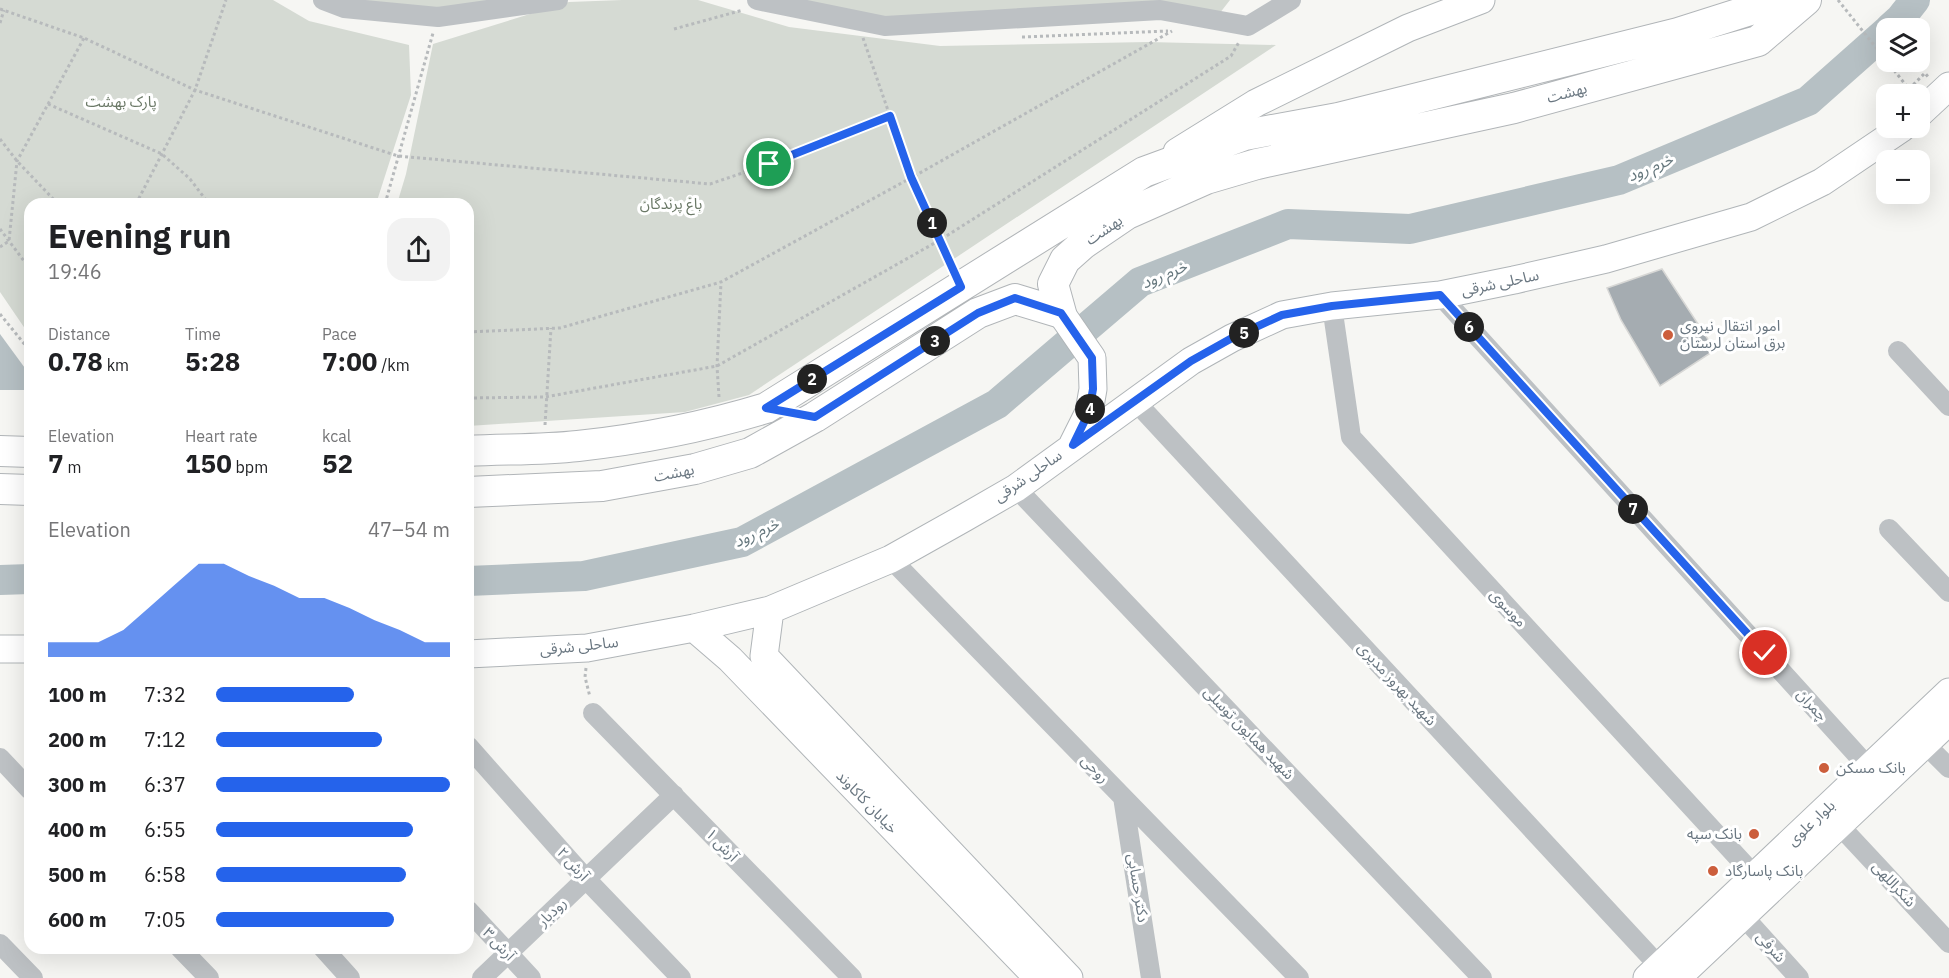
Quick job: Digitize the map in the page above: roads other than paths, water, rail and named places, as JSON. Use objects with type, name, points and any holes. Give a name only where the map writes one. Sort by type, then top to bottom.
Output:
[{"type":"main road","points":[[1144,172],[1256,102],[1408,28],[1481,0]]},
{"type":"main road","name":"بهشت","points":[[474,451],[576,446],[662,434],[723,421],[766,408],[1144,172],[1245,135],[1338,118],[1678,33],[1782,0]]},
{"type":"main road","name":"بهشت","points":[[1066,321],[1053,284],[1065,260],[1083,244],[1127,214],[1206,179],[1257,164],[1514,108],[1758,41],[1806,0]]},
{"type":"main road","points":[[1930,104],[1949,86]]},
{"type":"main road","name":"ساحلی شرقی","points":[[474,654],[587,648],[694,628],[770,610],[891,559],[1016,488],[1191,361],[1232,338],[1282,315],[1332,306],[1440,295],[1515,280],[1606,259],[1751,217],[1822,182],[1887,138]]},
{"type":"main road","name":"بهشت","points":[[474,492],[602,486],[695,469],[750,453],[815,417],[978,313],[1015,298],[1066,321]]},
{"type":"main road","points":[[1066,321],[1092,358],[1093,389],[1089,412],[1073,445]]},
{"type":"main road","points":[[766,408],[815,417]]},
{"type":"main road","points":[[0,452],[24,452]]},
{"type":"main road","points":[[0,489],[24,490]]},
{"type":"main road","points":[[742,673],[740,664],[744,656],[751,651],[764,656],[770,610]]},
{"type":"main road","name":"خیابان کاکاوند","points":[[694,628],[730,659],[1038,978]]},
{"type":"main road","points":[[0,649],[24,649]]},
{"type":"main road","name":"خیابان کاکاوند","points":[[764,656],[1069,978]]},
{"type":"main road","name":"بلوار علوی","points":[[1661,974],[1755,876],[1949,692]]},
{"type":"main road","name":"بلوار علوی","points":[[1661,974],[1743,916],[1949,721]]},
{"type":"street","points":[[323,0],[344,9],[438,17],[558,0]]},
{"type":"street","points":[[757,0],[885,26],[1160,10],[1248,26],[1291,0]]},
{"type":"street","name":"چمران","points":[[1440,295],[1869,768]]},
{"type":"street","name":"موسوی","points":[[1332,306],[1351,437],[1755,876]]},
{"type":"street","points":[[1898,351],[1949,406]]},
{"type":"street","name":"شهید بهروز مدیری","points":[[1135,401],[1661,974]]},
{"type":"street","name":"شهید همایون توسلی","points":[[1016,488],[1482,978]]},
{"type":"street","points":[[1889,530],[1949,592]]},
{"type":"street","name":"روحی","points":[[891,559],[1299,978]]},
{"type":"street","name":"آرش ۱","points":[[593,712],[852,978]]},
{"type":"street","points":[[1925,744],[1949,768]]},
{"type":"street","name":"آرش ۲","points":[[474,753],[586,879],[681,978]]},
{"type":"street","points":[[0,758],[24,781]]},
{"type":"street","name":"رودبار","points":[[482,978],[674,795]]},
{"type":"street","name":"دکتر حسابی","points":[[1123,797],[1151,978]]},
{"type":"street","name":"شکراللهی","points":[[1839,825],[1949,943]]},
{"type":"street","name":"آرش ۳","points":[[474,916],[531,978]]},
{"type":"street","name":"شرفی","points":[[1743,916],[1799,978]]},
{"type":"street","points":[[0,944],[33,978]]},
{"type":"street","points":[[186,954],[209,978]]},
{"type":"street","points":[[328,954],[350,978]]},
{"type":"waterway","name":"خرم رود","points":[[1901,18],[1915,0]]},
{"type":"waterway","name":"خرم رود","points":[[474,581],[584,576],[742,542],[997,404],[1140,282],[1288,224],[1410,229],[1619,180],[1808,101],[1876,41]]},
{"type":"waterway","name":"خرم رود","points":[[0,580],[24,579]]},
{"type":"place","name":"امور انتقال نیروی برق استان لرستان","points":[[1668,335]]},
{"type":"place","name":"بانک مسکن","points":[[1824,768]]},
{"type":"place","name":"بانک سپه","points":[[1754,834]]},
{"type":"place","name":"بانک پاسارگاد","points":[[1713,871]]},
{"type":"park label","name":"پارک بهشت","points":[[121,102]]},
{"type":"park label","name":"باغ پرندگان","points":[[671,204]]}]
